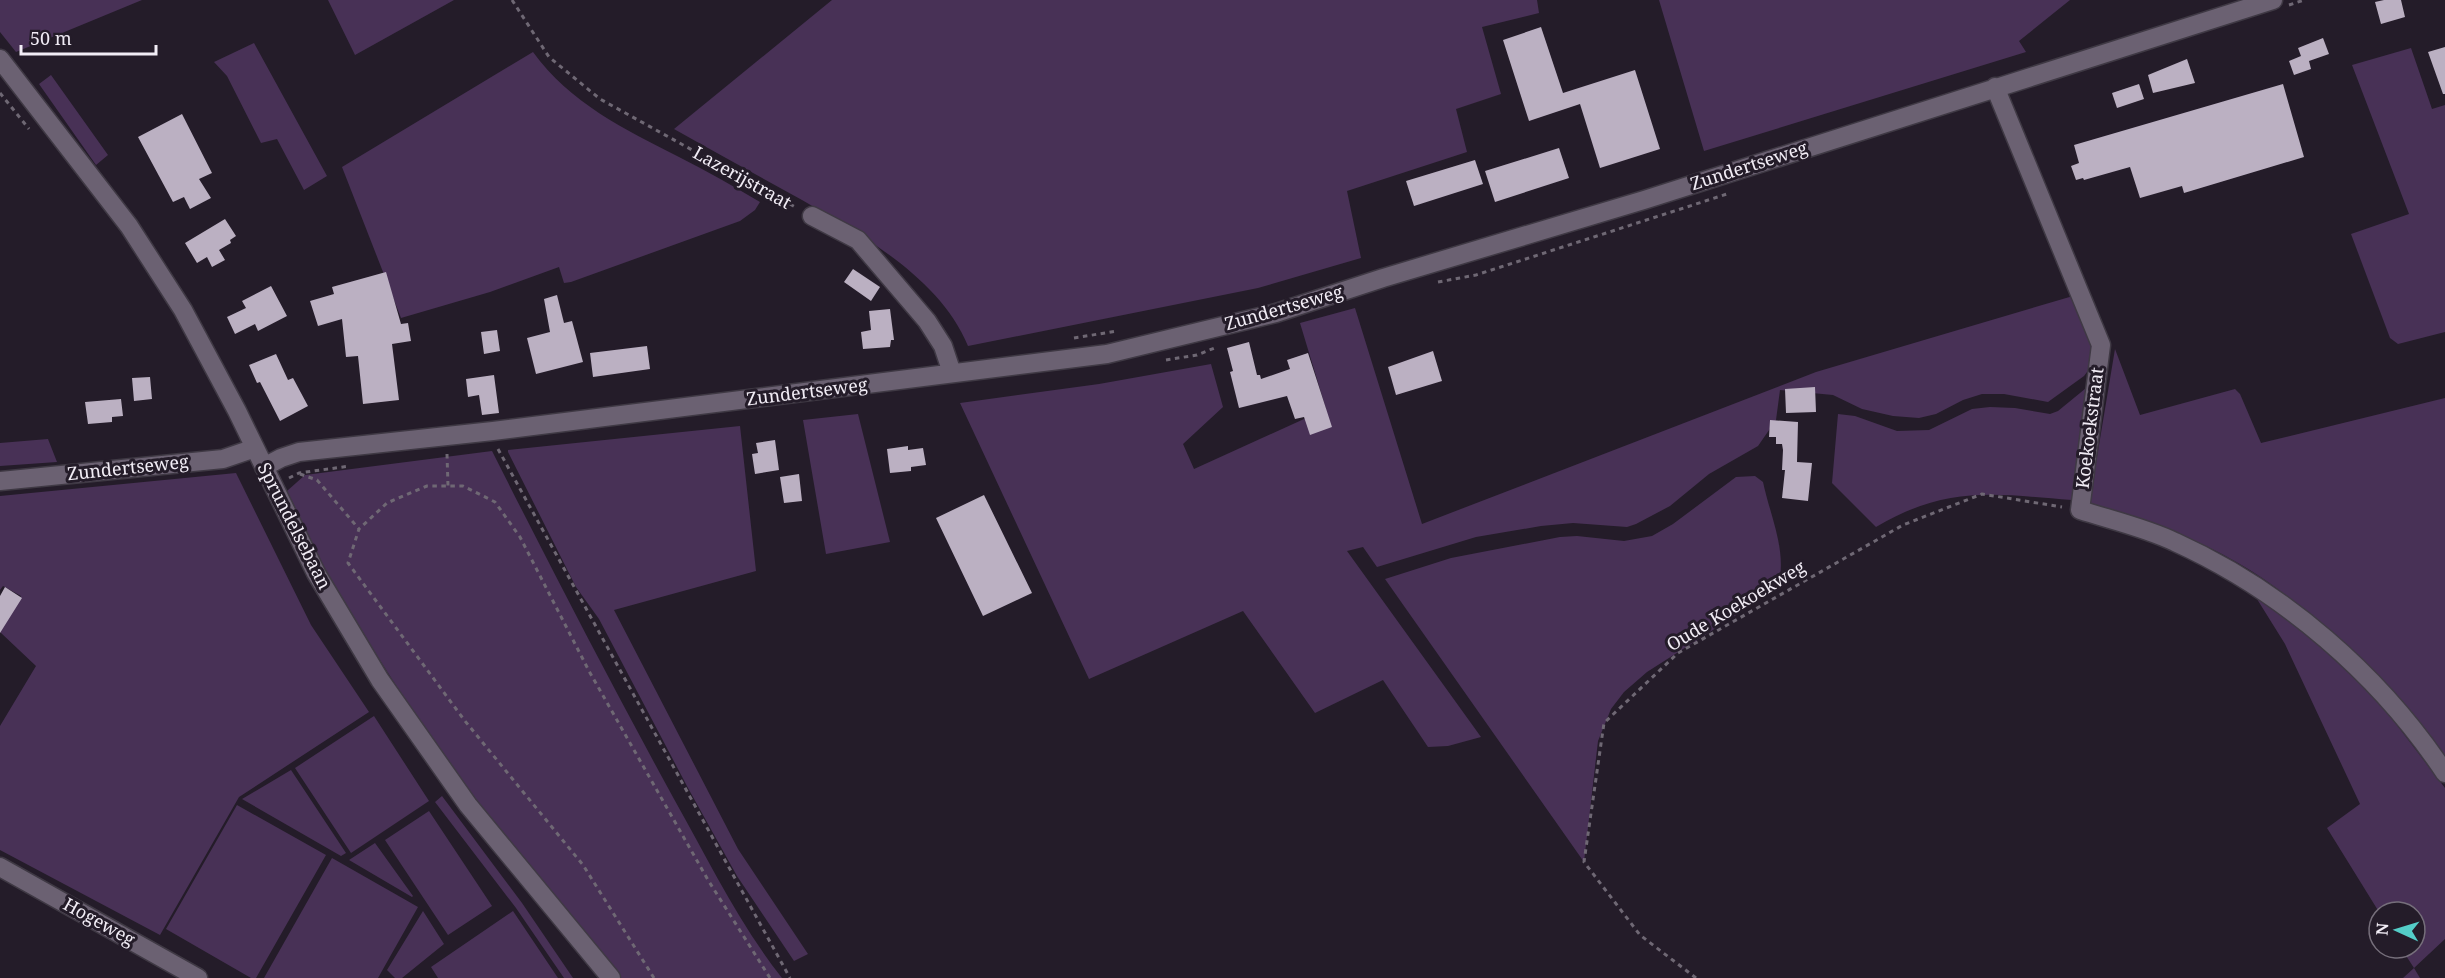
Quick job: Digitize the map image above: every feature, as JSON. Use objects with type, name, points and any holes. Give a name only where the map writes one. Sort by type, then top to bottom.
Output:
[{"type":"street","name":"Zundertseweg","points":[[264,467],[299,452],[494,431],[1107,354],[1276,313],[1644,200],[2273,0]]},
{"type":"street","name":"Sprundelsebaan","points":[[0,59],[129,226],[183,310],[255,448],[316,573],[380,680],[468,805],[611,978]]},
{"type":"street","name":"Koekoekstraat","points":[[1995,87],[2101,345],[2080,510],[2174,541],[2243,578],[2292,611],[2357,666],[2432,753],[2445,773]]},
{"type":"street","name":"Lazerijstraat","points":[[812,216],[858,240],[892,277],[944,346],[952,374]]},
{"type":"street","name":"Zundertseweg","points":[[0,481],[223,459],[255,448]]},
{"type":"street","name":"Hogeweg","points":[[0,867],[198,978]]},
{"type":"path","name":"Lazerijstraat","points":[[512,0],[549,57],[600,99],[812,216]]},
{"type":"path","points":[[0,93],[29,129]]},
{"type":"path","points":[[494,431],[496,447],[790,978]]},
{"type":"path","points":[[447,453],[448,486]]},
{"type":"path","points":[[299,473],[317,480],[359,529]]},
{"type":"path","points":[[654,978],[583,865],[465,721],[348,563],[359,529],[387,503],[427,486],[463,486],[495,502],[520,537],[595,682],[708,880],[770,978]]},
{"type":"path","name":"Oude Koekoekweg","points":[[1696,978],[1640,935],[1584,862],[1604,723],[1678,653],[1903,525],[1982,494],[2080,510]]},
{"type":"shaded area","points":[[0,0],[142,0],[16,52],[0,32]]},
{"type":"shaded area","points":[[328,0],[454,0],[355,55]]},
{"type":"shaded area","points":[[832,0],[1537,0],[1539,13],[1482,27],[1501,94],[1456,109],[1467,152],[1347,191],[1361,258],[1258,288],[968,346],[955,322],[939,300],[919,279],[874,244],[802,200],[674,129]]},
{"type":"shaded area","points":[[1659,0],[2070,0],[2019,41],[2026,52],[1704,151]]},
{"type":"shaded area","points":[[254,43],[327,176],[304,190],[277,139],[261,143],[227,76],[214,62]]},
{"type":"shaded area","points":[[2411,48],[2432,109],[2445,105],[2445,332],[2398,344],[2390,338],[2351,234],[2409,214],[2352,65]]},
{"type":"shaded area","points":[[533,52],[564,86],[599,113],[760,202],[755,210],[740,221],[571,282],[564,283],[559,267],[490,292],[401,318],[342,167]]},
{"type":"shaded area","points":[[51,75],[108,155],[96,165],[39,84]]},
{"type":"shaded area","points":[[2073,296],[2089,338],[2093,364],[2084,376],[2048,402],[2004,394],[1982,394],[1963,400],[1936,414],[1919,418],[1893,416],[1862,409],[1833,395],[1780,390],[1776,420],[1758,446],[1709,474],[1670,506],[1636,524],[1627,527],[1573,523],[1541,526],[1476,537],[1377,567],[1363,547],[1347,551],[1481,737],[1448,746],[1428,747],[1383,680],[1315,713],[1243,611],[1089,679],[960,403],[1099,384],[1211,364],[1223,407],[1183,444],[1194,469],[1326,409],[1300,323],[1355,308],[1422,524],[1816,372]]},
{"type":"shaded area","points":[[2115,349],[2140,415],[2235,389],[2240,394],[2261,443],[2445,398],[2445,763],[2349,654],[2296,604],[2268,582],[2221,553],[2203,545],[2146,523],[2089,505]]},
{"type":"shaded area","points":[[2091,384],[2072,500],[1994,495],[1949,498],[1926,504],[1876,527],[1832,483],[1838,414],[1855,416],[1897,431],[1929,430],[1972,409],[2015,408],[2050,414],[2058,411]]},
{"type":"shaded area","points":[[858,414],[890,542],[826,554],[803,420]]},
{"type":"shaded area","points":[[740,426],[756,571],[614,610],[738,849],[808,954],[794,961],[737,876],[599,619],[576,587],[508,452],[508,450]]},
{"type":"shaded area","points":[[48,439],[57,462],[0,466],[0,443]]},
{"type":"shaded area","points":[[492,451],[604,669],[712,868],[752,936],[782,978],[611,978],[441,756],[337,593],[287,491],[305,475]]},
{"type":"shaded area","points":[[236,473],[311,625],[369,712],[239,797],[160,935],[0,850],[0,726],[36,666],[0,632],[21,596],[3,586],[0,590],[0,496]]},
{"type":"shaded area","points":[[1755,476],[1763,482],[1780,549],[1780,576],[1777,589],[1647,672],[1624,692],[1611,709],[1598,741],[1584,862],[1385,579],[1451,558],[1560,537],[1577,536],[1624,541],[1652,536],[1673,524],[1736,477]]},
{"type":"shaded area","points":[[2252,591],[2300,628],[2377,699],[2445,788],[2445,939],[2427,956],[2427,900],[2372,900],[2327,828],[2360,804],[2285,644]]},
{"type":"shaded area","points":[[374,716],[429,801],[351,853],[295,768]]},
{"type":"shaded area","points":[[291,770],[346,853],[341,856],[242,799]]},
{"type":"shaded area","points":[[442,796],[522,903],[573,978],[564,978],[516,908],[435,802]]},
{"type":"shaded area","points":[[237,805],[326,855],[256,978],[251,978],[166,929]]},
{"type":"shaded area","points":[[429,811],[492,906],[448,935],[385,840]]},
{"type":"shaded area","points":[[375,843],[413,896],[412,897],[349,860]]},
{"type":"shaded area","points":[[332,858],[418,907],[378,978],[264,978]]},
{"type":"shaded area","points":[[423,911],[444,944],[402,978],[395,978],[387,970]]},
{"type":"shaded area","points":[[513,911],[558,978],[438,978],[431,967]]},
{"type":"shaded area","points":[[2409,960],[2423,960],[2414,968]]},
{"type":"shaded area","points":[[2414,968],[2420,978],[2403,978]]},
{"type":"building","points":[[2401,0],[2405,17],[2381,24],[2375,2]]},
{"type":"building","points":[[1541,27],[1563,93],[1635,70],[1660,149],[1600,168],[1580,104],[1529,121],[1503,40]]},
{"type":"building","points":[[2323,38],[2329,54],[2309,61],[2311,69],[2294,75],[2289,61],[2301,56],[2298,48]]},
{"type":"building","points":[[2445,47],[2445,94],[2443,94],[2428,52]]},
{"type":"building","points":[[2187,59],[2195,83],[2153,93],[2148,75]]},
{"type":"building","points":[[2139,84],[2144,99],[2117,108],[2112,93]]},
{"type":"building","points":[[2283,84],[2304,157],[2184,193],[2182,186],[2140,198],[2130,167],[2084,180],[2083,178],[2076,180],[2071,166],[2079,163],[2074,145]]},
{"type":"building","points":[[182,114],[212,173],[199,179],[211,198],[190,209],[184,197],[173,202],[138,137]]},
{"type":"building","points":[[1559,148],[1569,178],[1495,202],[1485,171]]},
{"type":"building","points":[[1475,160],[1483,184],[1414,206],[1406,181]]},
{"type":"building","points":[[225,219],[236,236],[230,240],[231,243],[219,250],[225,260],[212,267],[207,257],[197,263],[185,243]]},
{"type":"building","points":[[853,269],[880,287],[871,301],[844,282]]},
{"type":"building","points":[[386,272],[401,324],[408,323],[411,341],[392,344],[399,400],[363,404],[358,356],[346,357],[342,319],[318,326],[310,301],[334,294],[332,287]]},
{"type":"building","points":[[271,286],[287,316],[258,331],[255,324],[235,334],[227,317],[246,308],[242,301]]},
{"type":"building","points":[[557,295],[564,323],[572,321],[583,362],[536,374],[527,338],[550,332],[544,299]]},
{"type":"building","points":[[890,309],[894,340],[891,340],[890,347],[863,349],[861,332],[871,330],[869,311]]},
{"type":"building","points":[[497,330],[500,351],[484,354],[481,332]]},
{"type":"building","points":[[1249,342],[1257,375],[1260,375],[1261,379],[1290,369],[1287,360],[1308,353],[1332,427],[1310,435],[1304,417],[1295,419],[1287,396],[1239,408],[1227,348]]},
{"type":"building","points":[[647,346],[650,369],[593,377],[590,353]]},
{"type":"building","points":[[1433,351],[1442,381],[1396,395],[1388,367]]},
{"type":"building","points":[[276,354],[288,380],[293,378],[308,406],[280,421],[249,365]]},
{"type":"building","points":[[494,375],[499,413],[482,415],[479,395],[468,397],[466,379]]},
{"type":"building","points":[[150,377],[152,399],[134,401],[132,378]]},
{"type":"building","points":[[1815,387],[1816,412],[1786,413],[1785,389]]},
{"type":"building","points":[[121,399],[123,416],[112,417],[112,422],[88,424],[85,402]]},
{"type":"building","points":[[1770,420],[1798,422],[1797,462],[1812,463],[1808,501],[1782,498],[1785,470],[1782,470],[1783,450],[1782,444],[1776,444],[1776,437],[1769,437]]},
{"type":"building","points":[[775,440],[779,470],[755,474],[752,454],[758,453],[756,443]]},
{"type":"building","points":[[908,446],[908,450],[923,448],[926,465],[911,467],[911,471],[890,473],[887,449]]},
{"type":"building","points":[[799,474],[802,501],[784,503],[780,477]]},
{"type":"building","points":[[984,495],[1032,593],[983,616],[936,518]]},
{"type":"building","points":[[5,587],[22,598],[0,633],[0,596]]}]
